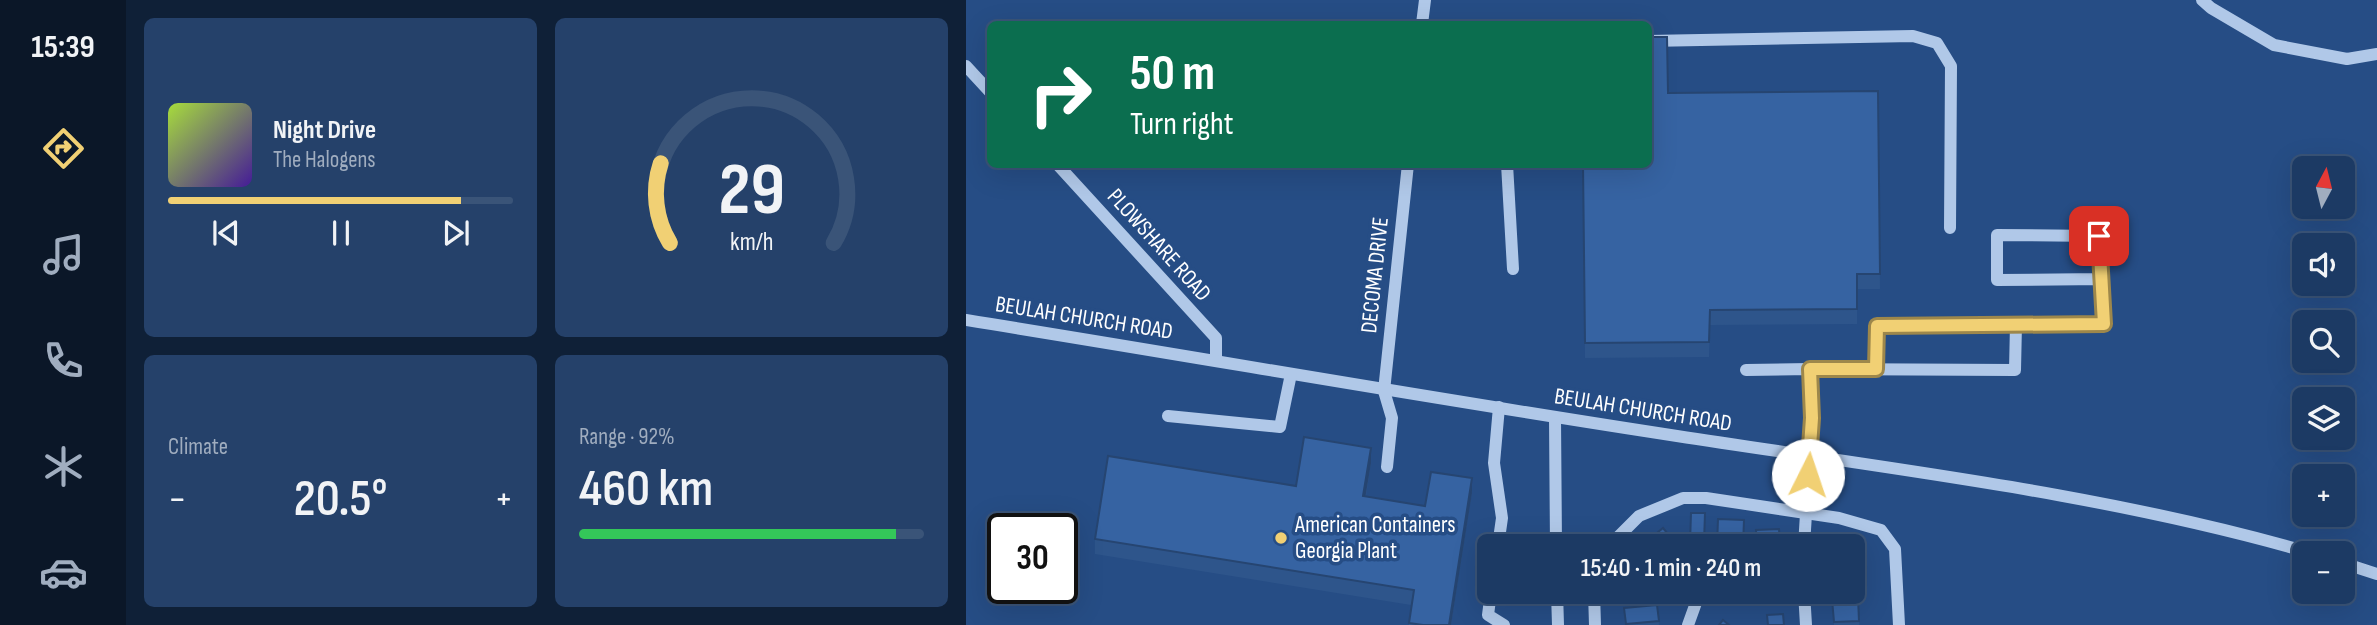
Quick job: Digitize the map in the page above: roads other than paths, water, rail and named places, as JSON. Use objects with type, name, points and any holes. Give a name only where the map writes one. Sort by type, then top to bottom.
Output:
[{"type":"street","points":[[1422,21],[1425,0]]},
{"type":"street","points":[[2202,0],[2274,45],[2347,59],[2377,54]]},
{"type":"street","points":[[1652,41],[1913,36],[1937,43],[1951,66],[1950,228]]},
{"type":"street","points":[[966,66],[987,89]]},
{"type":"street","name":"PLOWSHARE ROAD","points":[[1061,168],[1216,338],[1216,360]]},
{"type":"street","name":"DECOMA DRIVE","points":[[1387,467],[1392,418],[1384,391],[1408,168]]},
{"type":"street","points":[[1507,168],[1513,269]]},
{"type":"street","points":[[1876,369],[1877,326],[2104,324],[2102,279],[2099,236],[1997,235],[1997,280],[2102,279]]},
{"type":"street","name":"BEULAH CHURCH ROAD","points":[[966,320],[1216,360],[1384,391],[2056,494],[2232,530],[2292,547]]},
{"type":"street","points":[[1746,370],[2015,370],[2016,324]]},
{"type":"street","points":[[1804,534],[1812,418],[1810,369]]},
{"type":"street","points":[[1168,416],[1280,427],[1291,374]]},
{"type":"street","points":[[1499,407],[1494,463],[1502,518],[1500,534]]},
{"type":"street","points":[[1555,418],[1556,534]]},
{"type":"street","points":[[1621,534],[1639,516],[1683,498],[1706,498],[1839,517],[1881,530],[1895,548],[1899,625]]},
{"type":"street","points":[[2355,567],[2377,573]]},
{"type":"street","points":[[1489,604],[1488,615],[1504,625]]},
{"type":"street","points":[[1557,604],[1558,625]]},
{"type":"street","points":[[1594,604],[1594,625]]},
{"type":"street","points":[[1688,625],[1696,604]]},
{"type":"street","points":[[1805,604],[1806,625]]},
{"type":"place","name":"American Containers Georgia Plant","points":[[1281,538]]}]
